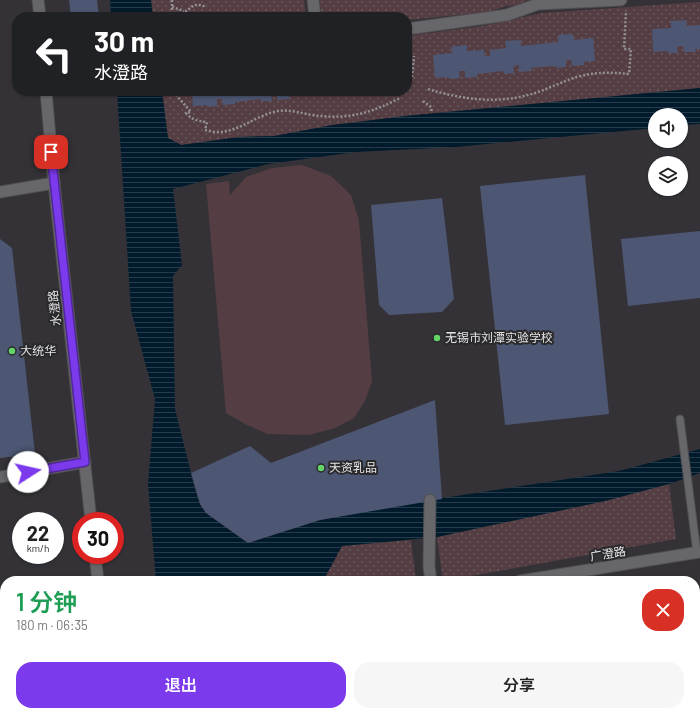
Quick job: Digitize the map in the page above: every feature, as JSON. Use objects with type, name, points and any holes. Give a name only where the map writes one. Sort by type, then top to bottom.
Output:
[{"type":"street","points":[[38,0],[39,12]]},
{"type":"street","points":[[313,0],[314,12]]},
{"type":"street","points":[[412,28],[507,15],[538,4],[607,0],[623,3]]},
{"type":"street","name":"水澄路","points":[[46,96],[54,183],[90,512]]},
{"type":"street","points":[[0,192],[54,183]]},
{"type":"street","points":[[0,477],[85,462]]},
{"type":"street","points":[[430,500],[429,567],[430,576]]},
{"type":"street","name":"广澄路","points":[[551,576],[698,552]]},
{"type":"street","points":[[96,564],[97,576]]},
{"type":"lane","points":[[680,420],[698,552]]},
{"type":"path","points":[[172,0],[172,12]]},
{"type":"path","points":[[428,89],[447,95],[478,100],[502,99],[526,96],[576,77],[591,74],[615,72],[629,74],[631,49],[624,49],[623,3]]},
{"type":"path","points":[[172,7],[185,11],[194,5],[202,5],[205,7]]},
{"type":"path","points":[[412,76],[414,56]]},
{"type":"path","points":[[177,96],[191,112],[186,113],[190,118],[196,121],[207,122],[206,130],[220,132],[237,128],[266,114],[280,111],[292,111],[321,116],[353,115],[368,113],[400,98]]},
{"type":"path","points":[[423,101],[431,107],[432,113]]},
{"type":"shaded area","points":[[151,0],[304,0],[305,12],[152,12]]},
{"type":"shaded area","points":[[320,0],[528,0],[516,5],[506,6],[488,12],[412,20],[412,12],[321,12]]},
{"type":"shaded area","points":[[700,2],[700,88],[405,116],[274,136],[239,137],[181,145],[168,138],[163,96],[412,96],[412,35],[482,26],[542,13]]},
{"type":"shaded area","points":[[302,165],[331,176],[351,195],[359,221],[372,381],[365,401],[354,418],[335,428],[309,435],[268,434],[245,424],[226,413],[206,184],[229,181],[230,195],[246,177],[272,168]]},
{"type":"shaded area","points":[[669,484],[676,539],[471,576],[442,576],[437,537],[605,501]]},
{"type":"shaded area","points":[[411,540],[415,576],[326,576],[342,546]]},
{"type":"water","points":[[110,0],[151,0],[152,12],[111,12]]},
{"type":"water","points":[[700,88],[700,124],[688,125],[688,108],[648,108],[648,129],[456,147],[356,152],[268,164],[173,189],[182,265],[173,276],[175,409],[195,489],[200,504],[206,513],[248,543],[320,520],[430,500],[619,471],[700,449],[700,473],[669,484],[605,501],[437,537],[342,546],[326,576],[156,576],[148,484],[155,399],[131,311],[117,96],[163,96],[168,138],[181,145],[239,137],[274,136],[332,125],[405,116]]},
{"type":"building","points":[[69,0],[97,0],[98,12],[70,12]]},
{"type":"building","points":[[686,20],[687,26],[700,25],[700,49],[695,49],[696,52],[684,52],[683,46],[677,46],[678,53],[668,53],[667,51],[653,52],[652,29],[671,28],[671,21]]},
{"type":"building","points":[[573,34],[574,40],[593,38],[595,61],[584,62],[584,65],[572,66],[571,60],[566,60],[566,67],[556,68],[556,66],[531,68],[532,71],[519,72],[519,65],[513,66],[514,73],[504,74],[503,71],[477,74],[477,77],[465,78],[465,71],[459,71],[460,78],[435,78],[433,55],[452,53],[451,47],[467,45],[467,51],[484,50],[485,56],[490,56],[490,50],[506,48],[505,41],[521,40],[521,46],[558,42],[558,35]]},
{"type":"building","points":[[192,96],[271,96],[272,101],[261,101],[261,99],[223,105],[222,99],[217,99],[217,106],[193,106]]},
{"type":"building","points":[[277,96],[289,96],[289,99],[277,100]]},
{"type":"building","points":[[585,175],[609,414],[505,425],[480,186]]},
{"type":"building","points":[[442,198],[454,299],[442,312],[389,315],[379,305],[371,205]]},
{"type":"building","points":[[700,231],[700,298],[628,306],[621,239]]},
{"type":"building","name":"大统华","points":[[0,239],[12,248],[35,454],[0,458]]},
{"type":"building","name":"天资乳品","points":[[435,400],[442,499],[320,520],[248,543],[206,513],[200,504],[191,473],[250,446],[271,463]]},
{"type":"place","name":"无锡市刘潭实验学校","points":[[437,338]]},
{"type":"place","name":"大统华","points":[[12,351]]},
{"type":"place","name":"天资乳品","points":[[321,468]]},
{"type":"route","points":[[28,472],[85,462],[51,152]]}]
